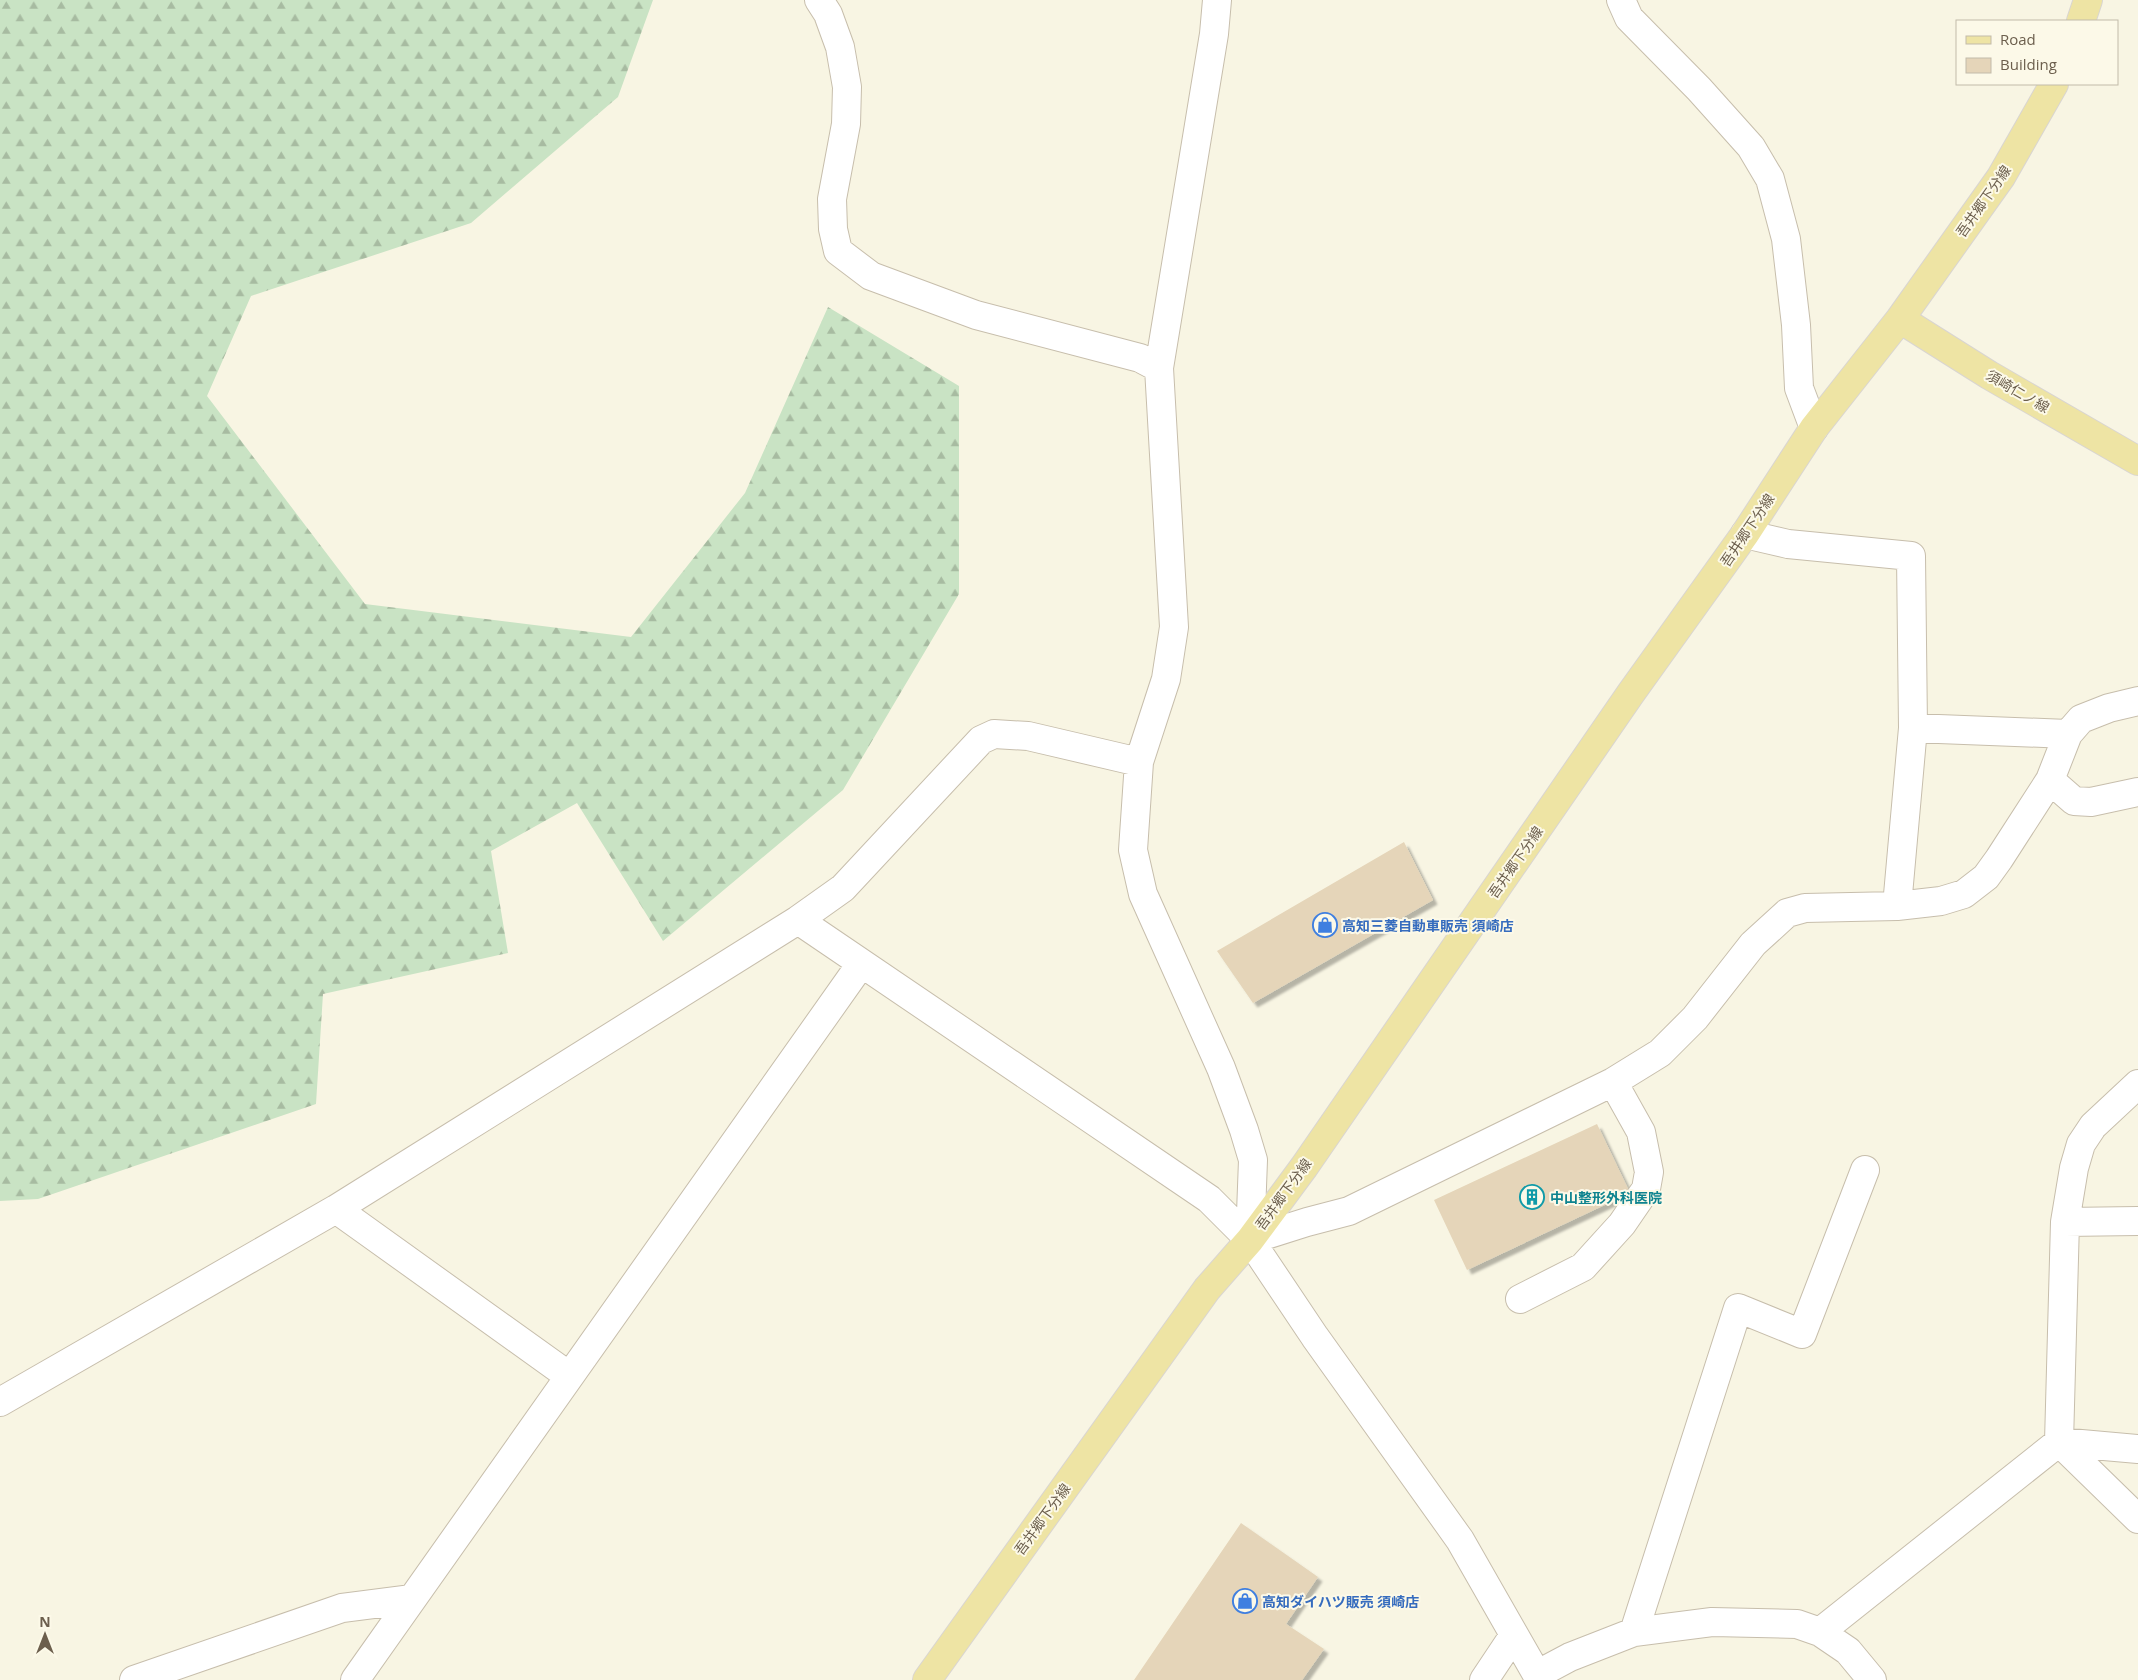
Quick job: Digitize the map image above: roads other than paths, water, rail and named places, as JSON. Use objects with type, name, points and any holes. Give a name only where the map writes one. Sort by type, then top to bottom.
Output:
[{"type":"main road","points":[[2081,20],[2088,0]]},
{"type":"main road","name":"吾井郷下分線","points":[[927,1680],[1207,1289],[1250,1240],[1304,1167],[1631,693],[1745,534],[1814,428],[1900,319],[2001,177],[2053,85]]},
{"type":"main road","name":"須崎仁ノ線","points":[[1900,319],[1989,375],[2138,461]]},
{"type":"street","points":[[819,0],[828,14],[840,47],[847,87],[846,124],[832,199],[833,229],[838,251],[871,276],[967,312],[1140,358],[1159,368]]},
{"type":"street","points":[[1217,0],[1214,34],[1159,368],[1174,627],[1166,679],[1139,762],[1132,850],[1143,894],[1221,1068],[1253,1160],[1250,1240]]},
{"type":"street","points":[[1622,0],[1629,18],[1751,146],[1770,179],[1786,239],[1796,325],[1799,388],[1814,428]]},
{"type":"street","points":[[1745,534],[1788,544],[1911,556],[1913,728],[1897,906]]},
{"type":"street","points":[[1250,1240],[1349,1211],[1613,1082],[1660,1053],[1694,1018],[1752,944],[1787,913],[1805,908],[1897,906],[1941,901],[1964,894],[1986,876],[2026,819],[2050,780],[2068,734],[2081,719],[2109,708],[2138,701]]},
{"type":"street","points":[[1913,728],[2068,734]]},
{"type":"street","points":[[0,1402],[336,1209],[798,920],[843,888],[981,740],[994,734],[1028,736],[1139,762]]},
{"type":"street","points":[[2050,780],[2074,801],[2091,802],[2138,792]]},
{"type":"street","points":[[798,920],[1209,1200],[1250,1240],[1315,1337],[1460,1540],[1539,1677],[1570,1657],[1634,1632],[1712,1622],[1797,1624],[1820,1632],[1848,1652],[1872,1680]]},
{"type":"street","points":[[355,1680],[861,964]]},
{"type":"street","points":[[1520,1299],[1583,1267],[1622,1224],[1646,1189],[1649,1172],[1641,1132],[1613,1082]]},
{"type":"street","points":[[2138,1084],[2093,1126],[2081,1144],[2074,1168],[2065,1222],[2059,1442],[2138,1519]]},
{"type":"street","points":[[1634,1632],[1738,1308],[1802,1334],[1865,1170]]},
{"type":"street","points":[[336,1209],[569,1376]]},
{"type":"street","points":[[2065,1222],[2138,1222]]},
{"type":"street","points":[[1820,1632],[2059,1442],[2138,1449]]},
{"type":"street","points":[[134,1680],[342,1608],[412,1599]]},
{"type":"street","points":[[1484,1680],[1514,1635]]},
{"type":"place","name":"高知三菱自動車販売 須崎店","points":[[1325,925]]},
{"type":"place","name":"中山整形外科医院","points":[[1532,1197]]},
{"type":"place","name":"高知ダイハツ販売 須崎店","points":[[1245,1601]]}]
